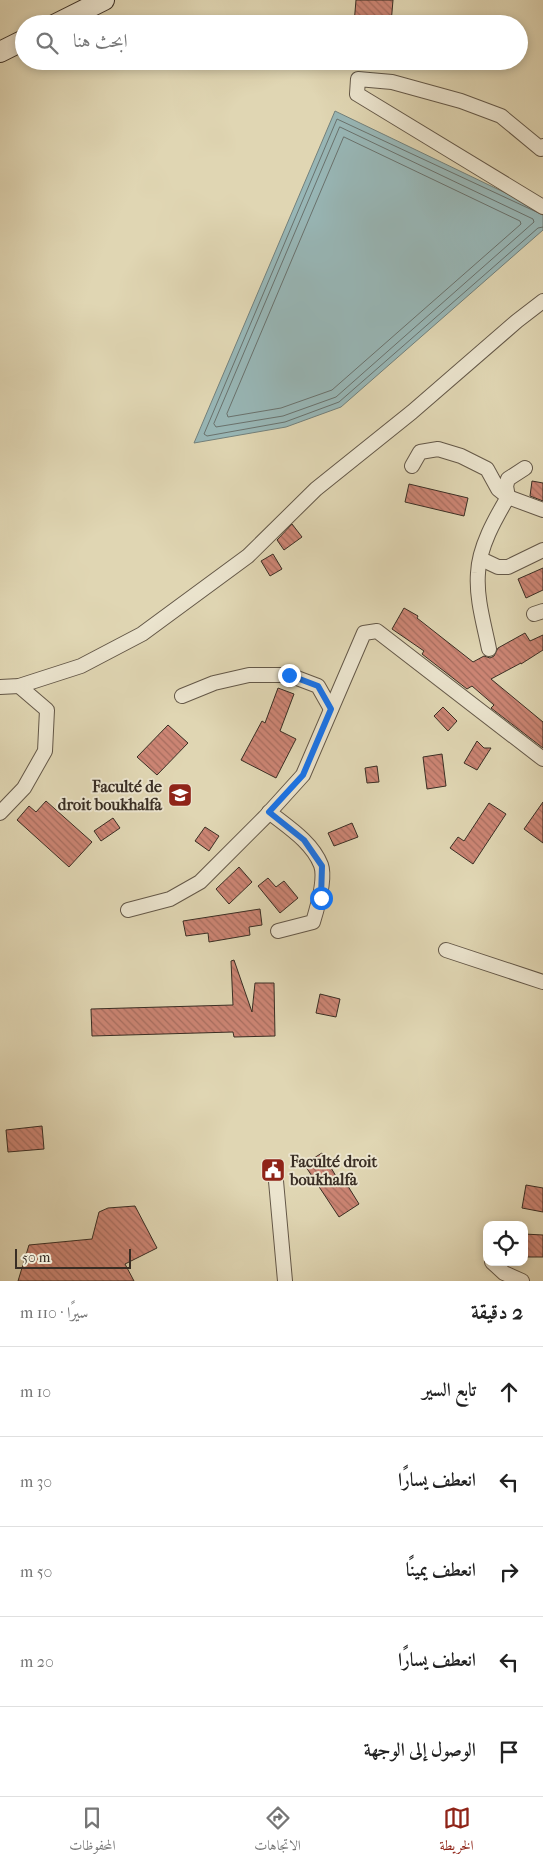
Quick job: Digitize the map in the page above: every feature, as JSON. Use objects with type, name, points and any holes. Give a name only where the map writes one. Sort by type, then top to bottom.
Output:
[{"type":"street","points":[[74,15],[104,0]]},
{"type":"street","points":[[0,52],[15,44]]},
{"type":"street","points":[[543,146],[541,149],[501,116],[461,101],[392,82],[358,79],[357,94],[543,208]]},
{"type":"street","points":[[0,687],[19,686],[81,666],[142,634],[241,562],[316,488],[412,412],[517,321],[543,301]]},
{"type":"street","points":[[412,466],[420,452],[438,449],[461,456],[487,469],[498,489],[508,497],[543,510]]},
{"type":"street","points":[[489,649],[478,597],[478,571],[486,539],[508,497],[506,486],[508,479],[525,468]]},
{"type":"street","points":[[481,559],[498,567],[508,567],[543,550]]},
{"type":"street","points":[[128,910],[170,899],[200,882],[303,775],[364,633],[378,631],[543,759]]},
{"type":"street","points":[[182,696],[214,683],[249,675],[289,675],[318,686],[331,709]]},
{"type":"street","points":[[0,812],[24,788],[45,751],[47,710],[19,686]]},
{"type":"street","points":[[269,812],[304,840],[322,866],[321,898],[312,922],[278,930]]},
{"type":"street","points":[[446,950],[543,982]]},
{"type":"street","points":[[276,1181],[285,1281]]},
{"type":"street","points":[[496,1266],[504,1273],[522,1281]]},
{"type":"water","points":[[335,111],[543,211],[543,230],[341,407],[286,427],[194,443]]},
{"type":"building","points":[[356,0],[393,0],[392,15],[355,15]]},
{"type":"building","points":[[532,481],[543,483],[543,501],[530,496]]},
{"type":"building","points":[[409,484],[468,498],[464,516],[405,502]]},
{"type":"building","points":[[292,524],[302,537],[284,550],[277,540]]},
{"type":"building","points":[[273,554],[282,569],[270,576],[261,561]]},
{"type":"building","points":[[543,568],[543,590],[526,598],[518,579]]},
{"type":"building","points":[[404,608],[418,616],[417,618],[473,662],[484,656],[490,658],[494,656],[498,648],[525,633],[530,641],[543,635],[543,650],[521,664],[491,679],[543,722],[543,748],[491,708],[494,705],[472,686],[467,689],[422,654],[424,651],[392,629]]},
{"type":"building","points":[[278,688],[294,694],[280,731],[296,739],[276,778],[241,760],[262,721],[265,723]]},
{"type":"building","points":[[443,707],[457,721],[448,731],[434,716]]},
{"type":"building","points":[[168,725],[188,743],[157,775],[137,757]]},
{"type":"building","points":[[477,741],[484,748],[491,748],[477,770],[464,763]]},
{"type":"building","points":[[442,754],[446,786],[427,789],[423,757]]},
{"type":"building","points":[[377,766],[379,782],[367,783],[365,768]]},
{"type":"building","points":[[46,801],[92,842],[69,867],[17,820],[29,806],[36,812]]},
{"type":"building","points":[[543,802],[543,843],[524,829]]},
{"type":"building","points":[[489,803],[506,814],[473,864],[450,848],[458,837],[464,841]]},
{"type":"building","points":[[113,818],[120,828],[101,841],[94,831]]},
{"type":"building","points":[[352,823],[358,837],[334,846],[328,833]]},
{"type":"building","points":[[205,827],[219,836],[209,851],[195,841]]},
{"type":"building","points":[[239,867],[252,882],[229,904],[216,889]]},
{"type":"building","points":[[268,878],[276,887],[284,881],[298,898],[280,913],[258,886]]},
{"type":"building","points":[[260,909],[262,925],[249,927],[250,935],[209,942],[208,933],[186,936],[183,921]]},
{"type":"building","points":[[234,960],[252,1012],[255,983],[274,983],[275,1036],[234,1037],[233,1032],[92,1036],[91,1009],[233,1005],[231,961]]},
{"type":"building","points":[[320,994],[340,999],[336,1017],[316,1013]]},
{"type":"building","points":[[42,1126],[44,1149],[8,1152],[6,1130]]},
{"type":"building","points":[[322,1153],[342,1186],[346,1183],[359,1204],[339,1217],[304,1164]]},
{"type":"building","points":[[526,1185],[543,1188],[543,1212],[522,1208]]},
{"type":"building","points":[[135,1206],[157,1248],[125,1264],[134,1281],[18,1281],[29,1245],[92,1239],[99,1212],[108,1208]]},
{"type":"building","points":[[528,1234],[543,1235],[543,1257],[528,1257]]},
{"type":"place","name":"Faculté de droit boukhalfa","points":[[180,795]]},
{"type":"place","name":"Faculté droit boukhalfa","points":[[273,1170]]},
{"type":"route","points":[[289,675],[318,686],[331,709],[303,775],[269,812],[304,840],[322,866],[321,898]]}]
